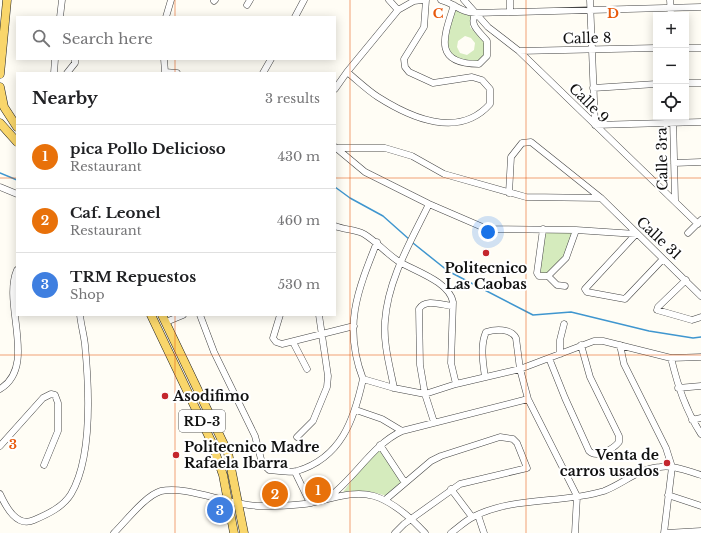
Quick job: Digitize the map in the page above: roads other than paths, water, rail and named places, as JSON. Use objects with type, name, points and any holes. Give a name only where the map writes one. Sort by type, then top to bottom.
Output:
[{"type":"main road","points":[[0,74],[7,0]]},
{"type":"main road","points":[[0,87],[4,107],[16,125]]},
{"type":"main road","points":[[0,124],[16,141]]},
{"type":"main road","name":"RD-3","points":[[151,316],[212,443],[223,475],[234,533]]},
{"type":"main road","name":"RD-3","points":[[164,318],[228,452],[244,533]]},
{"type":"street","points":[[60,16],[62,0]]},
{"type":"street","points":[[166,16],[171,0]]},
{"type":"street","points":[[296,16],[304,0]]},
{"type":"street","points":[[389,0],[398,10]]},
{"type":"street","points":[[336,88],[398,10],[414,2],[422,0]]},
{"type":"street","points":[[347,72],[378,97],[419,118],[443,124],[470,120],[482,112],[490,104],[490,89],[482,80],[472,77],[433,83],[409,72],[405,67],[404,59],[424,27],[426,0]]},
{"type":"street","points":[[441,0],[454,5],[464,13],[701,7]]},
{"type":"street","name":"Calle 9","points":[[464,0],[507,43],[519,51],[595,125],[699,222]]},
{"type":"street","points":[[510,0],[510,12]]},
{"type":"street","points":[[590,0],[595,125],[673,120],[701,122]]},
{"type":"street","points":[[670,0],[671,12]]},
{"type":"street","points":[[454,5],[446,27],[444,45],[447,54],[456,61],[466,64],[479,64],[487,56],[487,41],[473,25],[473,18],[476,13]]},
{"type":"street","name":"Calle 8","points":[[519,51],[653,48]]},
{"type":"street","points":[[689,48],[701,48]]},
{"type":"street","points":[[54,72],[55,60]]},
{"type":"street","points":[[68,72],[75,63],[75,60]]},
{"type":"street","points":[[164,60],[164,72]]},
{"type":"street","points":[[264,72],[270,60]]},
{"type":"street","points":[[689,83],[701,83]]},
{"type":"street","points":[[594,88],[653,84]]},
{"type":"street","name":"Calle 3ra","points":[[673,120],[675,200]]},
{"type":"street","name":"Calle 31","points":[[509,193],[511,157],[522,143],[531,142],[601,198],[636,234],[686,280],[701,296]]},
{"type":"street","points":[[336,148],[385,148],[412,156],[444,174],[526,197],[601,198]]},
{"type":"street","points":[[336,148],[365,172],[429,204],[487,229],[576,230],[636,234]]},
{"type":"street","points":[[674,163],[701,162]]},
{"type":"street","points":[[0,187],[16,194]]},
{"type":"street","points":[[394,388],[386,346],[385,322],[389,299],[400,262],[429,204]]},
{"type":"street","points":[[688,233],[699,222]]},
{"type":"street","points":[[336,226],[355,230],[377,242],[400,262],[424,272],[452,296],[451,363],[456,384]]},
{"type":"street","points":[[543,229],[537,273],[539,276],[548,276],[566,258],[576,230]]},
{"type":"street","points":[[636,234],[585,290],[587,292],[624,299],[663,259]]},
{"type":"street","points":[[200,316],[214,352],[255,436],[262,463],[269,470],[296,472],[319,462],[339,443],[356,410],[363,379],[356,361],[354,326],[358,289],[377,242]]},
{"type":"street","points":[[0,389],[6,385],[17,364],[18,351],[13,284],[16,274]]},
{"type":"street","points":[[548,276],[557,285],[565,286]]},
{"type":"street","points":[[686,280],[658,307],[657,310],[692,320],[701,317]]},
{"type":"street","points":[[434,422],[425,394],[420,365],[419,309],[427,303],[452,304]]},
{"type":"street","points":[[0,494],[9,510],[17,519],[25,522],[32,521],[60,506],[71,495],[81,472],[85,456],[88,402],[85,343],[80,316]]},
{"type":"street","points":[[164,318],[177,316]]},
{"type":"street","points":[[280,316],[273,338],[276,342],[282,344],[321,333],[354,326]]},
{"type":"street","points":[[297,437],[313,421],[327,387],[328,376],[319,316]]},
{"type":"street","points":[[560,354],[560,340],[564,324]]},
{"type":"street","points":[[485,377],[483,364],[484,337],[486,332],[492,330],[510,331],[514,333],[520,369],[528,399],[577,496],[575,533]]},
{"type":"street","points":[[363,379],[394,388],[425,394],[456,384],[520,369],[594,341],[603,341],[671,358],[701,356]]},
{"type":"street","points":[[293,342],[307,369]]},
{"type":"street","points":[[549,358],[565,398],[590,450],[593,454],[598,455],[616,446],[619,442],[619,436],[590,377],[581,345]]},
{"type":"street","points":[[620,345],[624,364],[666,448],[672,467],[665,533],[701,531]]},
{"type":"street","points":[[671,358],[678,388],[692,420],[701,434]]},
{"type":"street","points":[[678,388],[701,386]]},
{"type":"street","points":[[0,446],[43,398],[51,394],[55,395],[58,403],[58,431],[44,465]]},
{"type":"street","points":[[328,498],[343,487],[380,445],[391,436],[402,431],[434,422],[528,399]]},
{"type":"street","points":[[356,410],[382,419],[402,431]]},
{"type":"street","points":[[692,420],[701,418]]},
{"type":"street","points":[[385,500],[432,461],[441,456],[500,438],[514,439],[527,468],[460,484],[450,489],[395,533]]},
{"type":"street","points":[[380,445],[405,483]]},
{"type":"street","points":[[451,533],[475,516],[520,503],[577,496],[606,490],[647,470],[658,467],[672,467],[701,475]]},
{"type":"street","points":[[296,472],[310,503]]},
{"type":"street","points":[[114,533],[150,497],[160,491],[174,489],[228,502],[259,506],[310,503],[328,498],[356,494],[373,496],[385,500],[412,519],[425,533]]},
{"type":"street","points":[[450,489],[475,516],[484,533]]},
{"type":"street","points":[[668,495],[701,506]]},
{"type":"waterway","points":[[0,173],[16,180]]},
{"type":"waterway","points":[[336,188],[350,198],[383,216],[410,240]]},
{"type":"waterway","points":[[413,243],[448,271],[533,315],[571,312],[649,331],[693,338],[701,337]]},
{"type":"place","name":"Politecnico Las Caobas","points":[[486,253]]},
{"type":"place","name":"Asodifimo","points":[[165,396]]},
{"type":"place","name":"Politecnico Madre Rafaela Ibarra","points":[[176,455]]},
{"type":"place","name":"Venta de carros usados","points":[[667,463]]},
{"type":"place","name":"pica Pollo Delicioso","points":[[318,490]]},
{"type":"place","name":"Caf. Leonel","points":[[275,494]]},
{"type":"place","name":"TRM Repuestos","points":[[220,510]]}]
